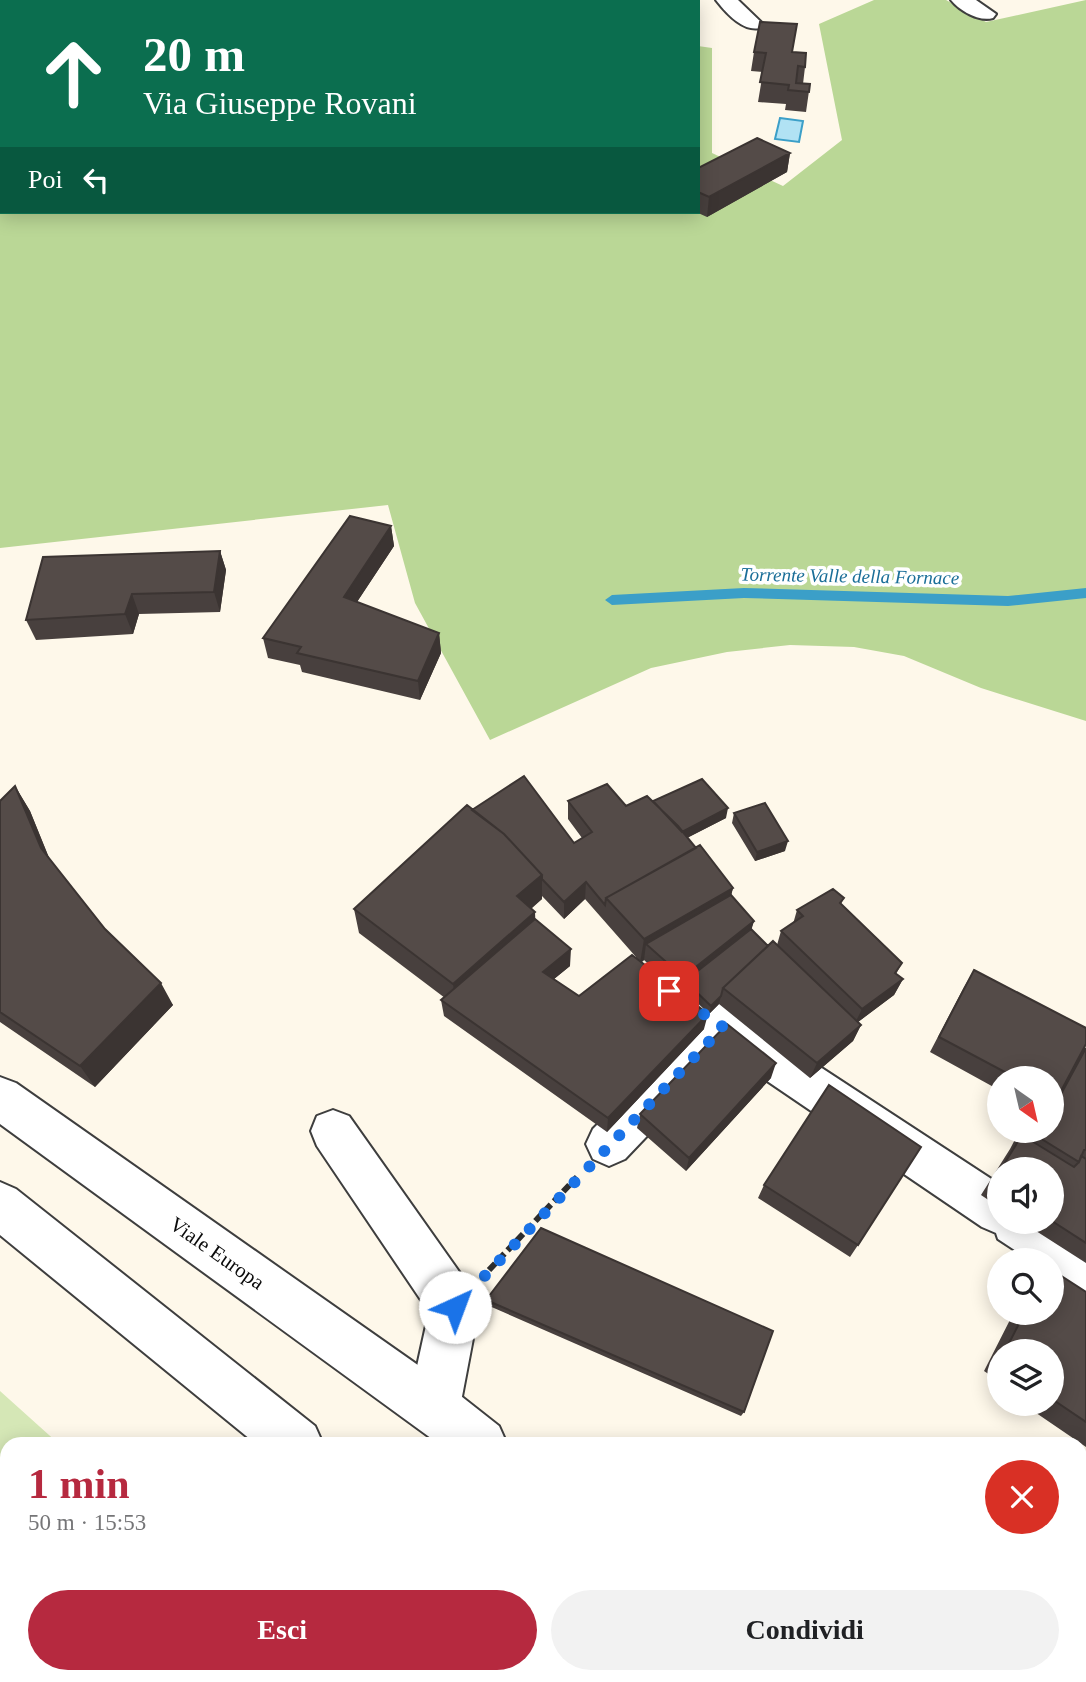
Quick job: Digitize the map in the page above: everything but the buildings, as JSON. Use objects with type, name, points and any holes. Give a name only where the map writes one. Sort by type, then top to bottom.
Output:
[{"type":"street","points":[[726,0],[753,24]]},
{"type":"street","points":[[961,0],[986,14]]},
{"type":"street","points":[[669,991],[987,1203]]},
{"type":"street","points":[[609,1144],[723,1027]]},
{"type":"street","name":"Viale Europa","points":[[0,1098],[434,1407],[472,1437]]},
{"type":"street","points":[[333,1130],[455,1307],[434,1407]]},
{"type":"street","points":[[0,1205],[288,1437]]},
{"type":"street","points":[[1033,1234],[1086,1270]]},
{"type":"path","points":[[455,1307],[609,1144]]},
{"type":"green space","points":[[874,0],[946,0],[986,22],[1086,0],[1086,721],[981,688],[904,656],[854,647],[790,645],[727,652],[651,668],[490,740],[415,603],[388,505],[0,548],[0,214],[700,214],[700,46],[712,48],[712,153],[783,186],[842,140],[819,24]]},
{"type":"green space","points":[[0,1391],[51,1437],[0,1437]]},
{"type":"water","points":[[780,118],[803,121],[799,142],[775,139]]},
{"type":"waterway","name":"Torrente Valle della Fornace","points":[[612,600],[744,593],[1008,601],[1086,593]]},
{"type":"route","points":[[455,1307],[723,1027],[669,991]]}]
